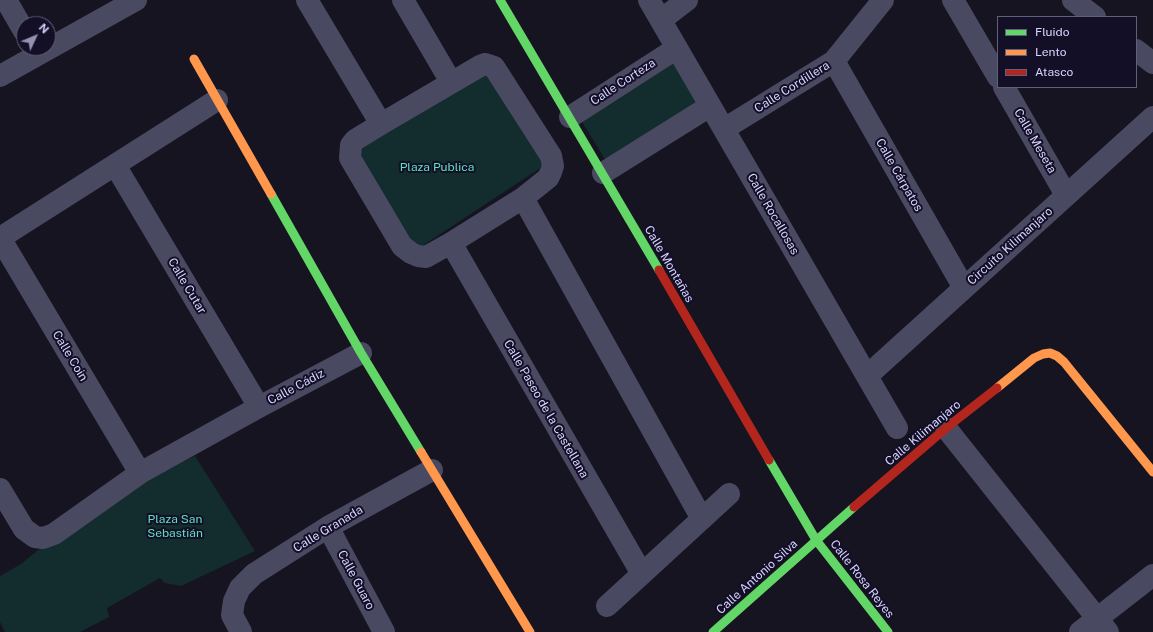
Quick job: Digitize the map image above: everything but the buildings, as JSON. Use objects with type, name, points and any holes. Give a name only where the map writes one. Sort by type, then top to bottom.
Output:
[{"type":"street","points":[[6,0],[16,17]]},
{"type":"street","points":[[56,41],[136,0]]},
{"type":"street","points":[[307,0],[381,124]]},
{"type":"street","points":[[403,0],[451,82]]},
{"type":"street","name":"Calle Montañas","points":[[500,0],[603,173],[816,540]]},
{"type":"street","name":"Calle Rocallosas","points":[[649,0],[897,428]]},
{"type":"street","points":[[661,20],[687,0]]},
{"type":"street","name":"Calle Cordillera","points":[[724,129],[834,61],[883,0]]},
{"type":"street","points":[[953,0],[997,76]]},
{"type":"street","points":[[1073,0],[1094,16]]},
{"type":"street","name":"Calle Corteza","points":[[570,117],[677,48]]},
{"type":"street","points":[[1137,51],[1153,63]]},
{"type":"street","points":[[0,76],[29,56]]},
{"type":"street","points":[[194,59],[361,353],[530,632]]},
{"type":"street","name":"Calle Cárpatos","points":[[834,61],[964,288]]},
{"type":"street","points":[[485,64],[494,67],[551,156],[553,166],[548,178],[523,198],[426,258],[418,256],[402,246],[350,158],[351,145],[355,140],[451,82],[485,64]]},
{"type":"street","name":"Calle Meseta","points":[[1005,88],[1066,195]]},
{"type":"street","points":[[0,238],[217,100]]},
{"type":"street","points":[[603,173],[710,106]]},
{"type":"street","name":"Circuito Kilimanjaro","points":[[867,376],[1153,117]]},
{"type":"street","name":"Calle Cutar","points":[[115,165],[259,407]]},
{"type":"street","points":[[523,198],[702,519]]},
{"type":"street","name":"Calle Coin","points":[[0,238],[140,474]]},
{"type":"street","name":"Calle Paseo de la Castellana","points":[[451,243],[642,574]]},
{"type":"street","name":"Calle Cádiz","points":[[0,489],[24,529],[35,537],[43,538],[54,534],[140,474],[259,407],[361,353]]},
{"type":"street","name":"Calle Kilimanjaro","points":[[816,540],[946,428],[1034,358],[1043,354],[1050,353],[1058,356],[1064,362],[1153,472]]},
{"type":"street","points":[[946,428],[1103,625]]},
{"type":"street","name":"Calle Granada","points":[[241,632],[232,615],[234,600],[240,588],[254,574],[328,527],[432,470]]},
{"type":"street","points":[[607,606],[729,494]]},
{"type":"street","name":"Calle Guaro","points":[[328,527],[384,632]]},
{"type":"street","name":"Calle Antonio Silva","points":[[713,632],[816,540]]},
{"type":"street","name":"Calle Rosa Reyes","points":[[816,540],[888,632]]},
{"type":"street","points":[[1080,632],[1103,625],[1153,575]]},
{"type":"green space","points":[[675,56],[701,105],[606,161],[579,117]]},
{"type":"green space","name":"Plaza Publica","points":[[486,70],[545,165],[416,250],[356,146]]},
{"type":"green space","name":"Plaza San Sebastián","points":[[195,456],[255,551],[181,586],[165,583],[160,578],[107,608],[109,617],[80,632],[5,632],[0,622],[0,576],[21,564],[43,546],[144,480]]},
{"type":"traffic: fast","points":[[500,0],[659,270]]},
{"type":"traffic: fast","points":[[271,194],[361,353],[421,452]]},
{"type":"traffic: fast","points":[[769,460],[816,540],[888,632]]},
{"type":"traffic: fast","points":[[713,632],[854,507]]},
{"type":"traffic: slow","points":[[194,59],[271,194]]},
{"type":"traffic: slow","points":[[997,388],[1034,358],[1050,353],[1057,356],[1064,362],[1153,472]]},
{"type":"traffic: slow","points":[[421,452],[530,632]]},
{"type":"traffic: jam","points":[[659,270],[769,460]]},
{"type":"traffic: jam","points":[[854,507],[946,428],[997,388]]}]
